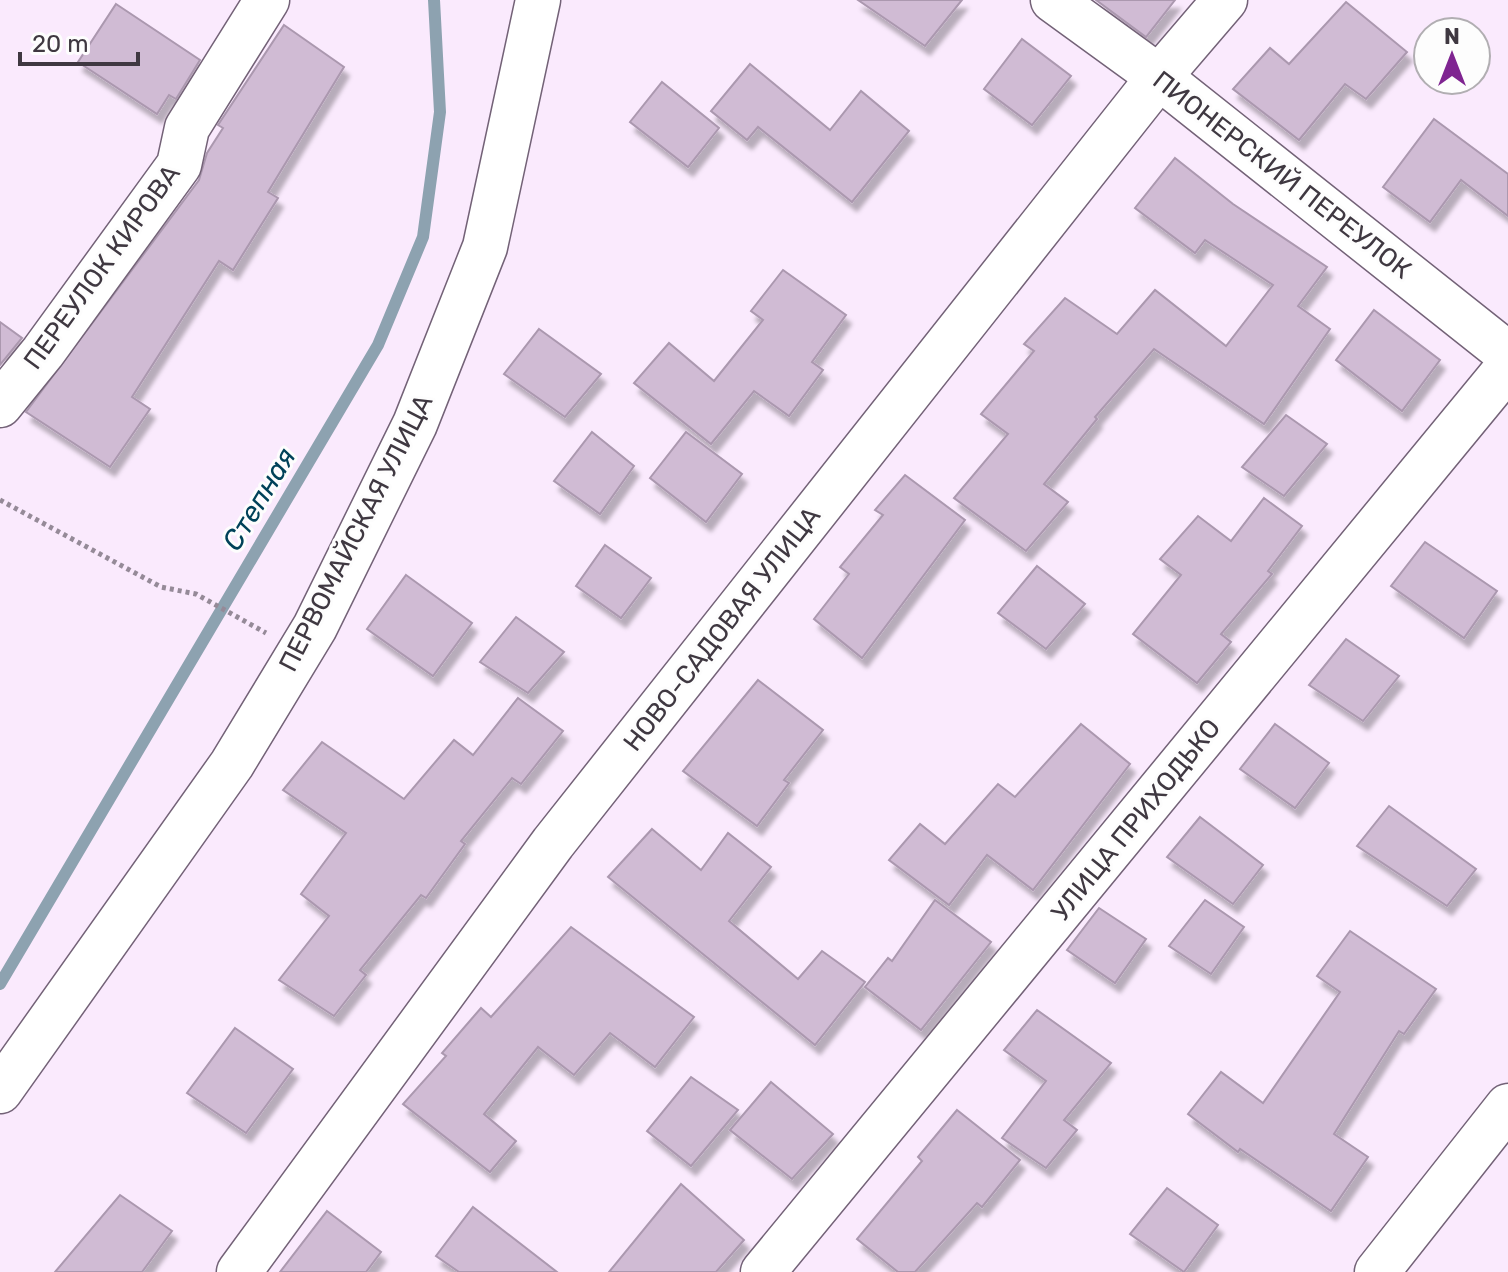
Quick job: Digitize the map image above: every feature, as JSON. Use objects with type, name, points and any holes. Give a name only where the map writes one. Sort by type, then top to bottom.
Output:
[{"type":"street","name":"ПЕРЕУЛОК КИРОВА","points":[[0,405],[179,165],[187,128],[267,0]]},
{"type":"street","name":"ПЕРВОМАЙСКАЯ УЛИЦА","points":[[0,1091],[232,764],[315,627],[415,424],[485,247],[538,0]]},
{"type":"street","name":"ПИОНЕРСКИЙ ПЕРЕУЛОК","points":[[1053,0],[1159,77],[1508,354]]},
{"type":"street","name":"НОВО-САДОВАЯ УЛИЦА","points":[[239,1272],[553,843],[1159,77],[1225,0]]},
{"type":"street","name":"УЛИЦА ПРИХОДЬКО","points":[[763,1272],[1508,367]]},
{"type":"street","points":[[1377,1272],[1508,1106]]},
{"type":"path","points":[[0,500],[161,587],[196,594],[248,626]]},
{"type":"building","points":[[858,0],[962,0],[925,46]]},
{"type":"building","points":[[1096,0],[1175,0],[1146,37]]},
{"type":"building","points":[[1346,2],[1407,52],[1366,99],[1345,84],[1299,140],[1233,89],[1270,48],[1289,64]]},
{"type":"building","points":[[116,4],[200,60],[176,99],[169,95],[157,114],[78,62]]},
{"type":"building","points":[[284,25],[344,67],[268,192],[278,198],[233,270],[219,261],[132,397],[150,409],[110,467],[26,412],[199,180],[207,153],[223,128],[218,125]]},
{"type":"building","points":[[1022,39],[1071,76],[1032,125],[984,89]]},
{"type":"building","points":[[750,64],[830,130],[861,91],[909,131],[852,202],[758,127],[747,140],[711,111]]},
{"type":"building","points":[[662,82],[719,128],[688,167],[630,122]]},
{"type":"building","points":[[1434,119],[1508,174],[1508,216],[1461,180],[1430,222],[1383,187]]},
{"type":"building","points":[[1175,158],[1233,204],[1327,267],[1298,306],[1330,329],[1264,424],[1154,349],[1095,417],[1097,419],[1044,484],[1068,502],[1026,551],[954,498],[1008,434],[981,414],[1034,351],[1024,344],[1065,298],[1117,334],[1155,290],[1226,346],[1273,285],[1205,240],[1195,253],[1135,208]]},
{"type":"building","points":[[783,270],[846,315],[812,362],[823,370],[789,416],[754,391],[711,444],[634,383],[669,343],[714,381],[763,320],[751,311]]},
{"type":"building","points":[[1374,310],[1440,360],[1402,411],[1336,360]]},
{"type":"building","points":[[0,322],[22,338],[0,365]]},
{"type":"building","points":[[539,329],[601,374],[565,417],[504,374]]},
{"type":"building","points":[[1286,415],[1327,444],[1284,496],[1242,467]]},
{"type":"building","points":[[592,432],[634,466],[600,514],[554,481]]},
{"type":"building","points":[[686,432],[742,474],[706,522],[650,478]]},
{"type":"building","points":[[905,475],[965,520],[862,658],[814,619],[849,574],[840,567],[883,515],[875,510]]},
{"type":"building","points":[[1264,498],[1302,526],[1268,571],[1272,574],[1221,634],[1231,642],[1197,683],[1133,634],[1181,575],[1160,559],[1198,516],[1231,541]]},
{"type":"building","points":[[1425,542],[1497,591],[1464,638],[1391,586]]},
{"type":"building","points":[[605,545],[651,578],[621,618],[576,586]]},
{"type":"building","points":[[1037,566],[1085,604],[1046,649],[998,613]]},
{"type":"building","points":[[406,575],[472,623],[433,676],[367,629]]},
{"type":"building","points":[[516,617],[564,652],[528,693],[480,662]]},
{"type":"building","points":[[1346,639],[1399,676],[1363,721],[1309,685]]},
{"type":"building","points":[[758,680],[823,730],[784,780],[789,783],[757,826],[683,771]]},
{"type":"building","points":[[518,698],[563,731],[521,784],[512,778],[461,841],[465,844],[426,898],[421,895],[360,970],[366,975],[334,1016],[279,980],[329,916],[301,894],[346,833],[283,790],[322,742],[404,799],[454,740],[473,755]]},
{"type":"building","points":[[1081,724],[1130,764],[1033,890],[987,855],[949,905],[889,860],[920,824],[945,844],[998,784],[1015,797]]},
{"type":"building","points":[[1275,724],[1329,763],[1295,808],[1240,769]]},
{"type":"building","points":[[1389,806],[1476,869],[1447,906],[1357,846]]},
{"type":"building","points":[[1200,817],[1263,865],[1233,904],[1167,857]]},
{"type":"building","points":[[652,829],[701,870],[728,833],[771,867],[729,921],[798,979],[822,951],[865,982],[815,1045],[608,877]]},
{"type":"building","points":[[935,900],[991,942],[921,1030],[865,987],[888,958],[892,961]]},
{"type":"building","points":[[1205,900],[1244,927],[1211,974],[1169,946]]},
{"type":"building","points":[[1099,908],[1146,939],[1115,983],[1067,950]]},
{"type":"building","points":[[571,927],[694,1017],[655,1067],[610,1033],[574,1075],[538,1047],[484,1114],[516,1141],[490,1172],[403,1104],[446,1056],[442,1053],[481,1008],[491,1017]]},
{"type":"building","points":[[1350,931],[1436,989],[1404,1034],[1399,1031],[1334,1134],[1368,1157],[1331,1211],[1240,1149],[1238,1152],[1188,1114],[1221,1072],[1263,1103],[1340,992],[1317,976]]},
{"type":"building","points":[[1037,1010],[1111,1063],[1064,1120],[1077,1130],[1046,1168],[1002,1138],[1046,1081],[1004,1050]]},
{"type":"building","points":[[235,1028],[293,1069],[246,1133],[187,1093]]},
{"type":"building","points":[[691,1077],[738,1110],[691,1166],[647,1131]]},
{"type":"building","points":[[771,1082],[833,1134],[792,1179],[730,1130]]},
{"type":"building","points":[[957,1110],[1020,1160],[982,1207],[977,1203],[915,1272],[898,1272],[857,1239],[922,1161],[918,1157]]},
{"type":"building","points":[[681,1184],[744,1240],[716,1272],[609,1272]]},
{"type":"building","points":[[1167,1188],[1218,1225],[1184,1272],[1130,1234]]},
{"type":"building","points":[[120,1195],[172,1231],[142,1272],[55,1272]]},
{"type":"building","points":[[473,1207],[557,1272],[459,1272],[436,1256]]},
{"type":"building","points":[[327,1211],[381,1252],[366,1272],[280,1272]]},
{"type":"waterway","name":"Степная","points":[[0,984],[378,345],[423,237],[440,112],[434,0]]}]
